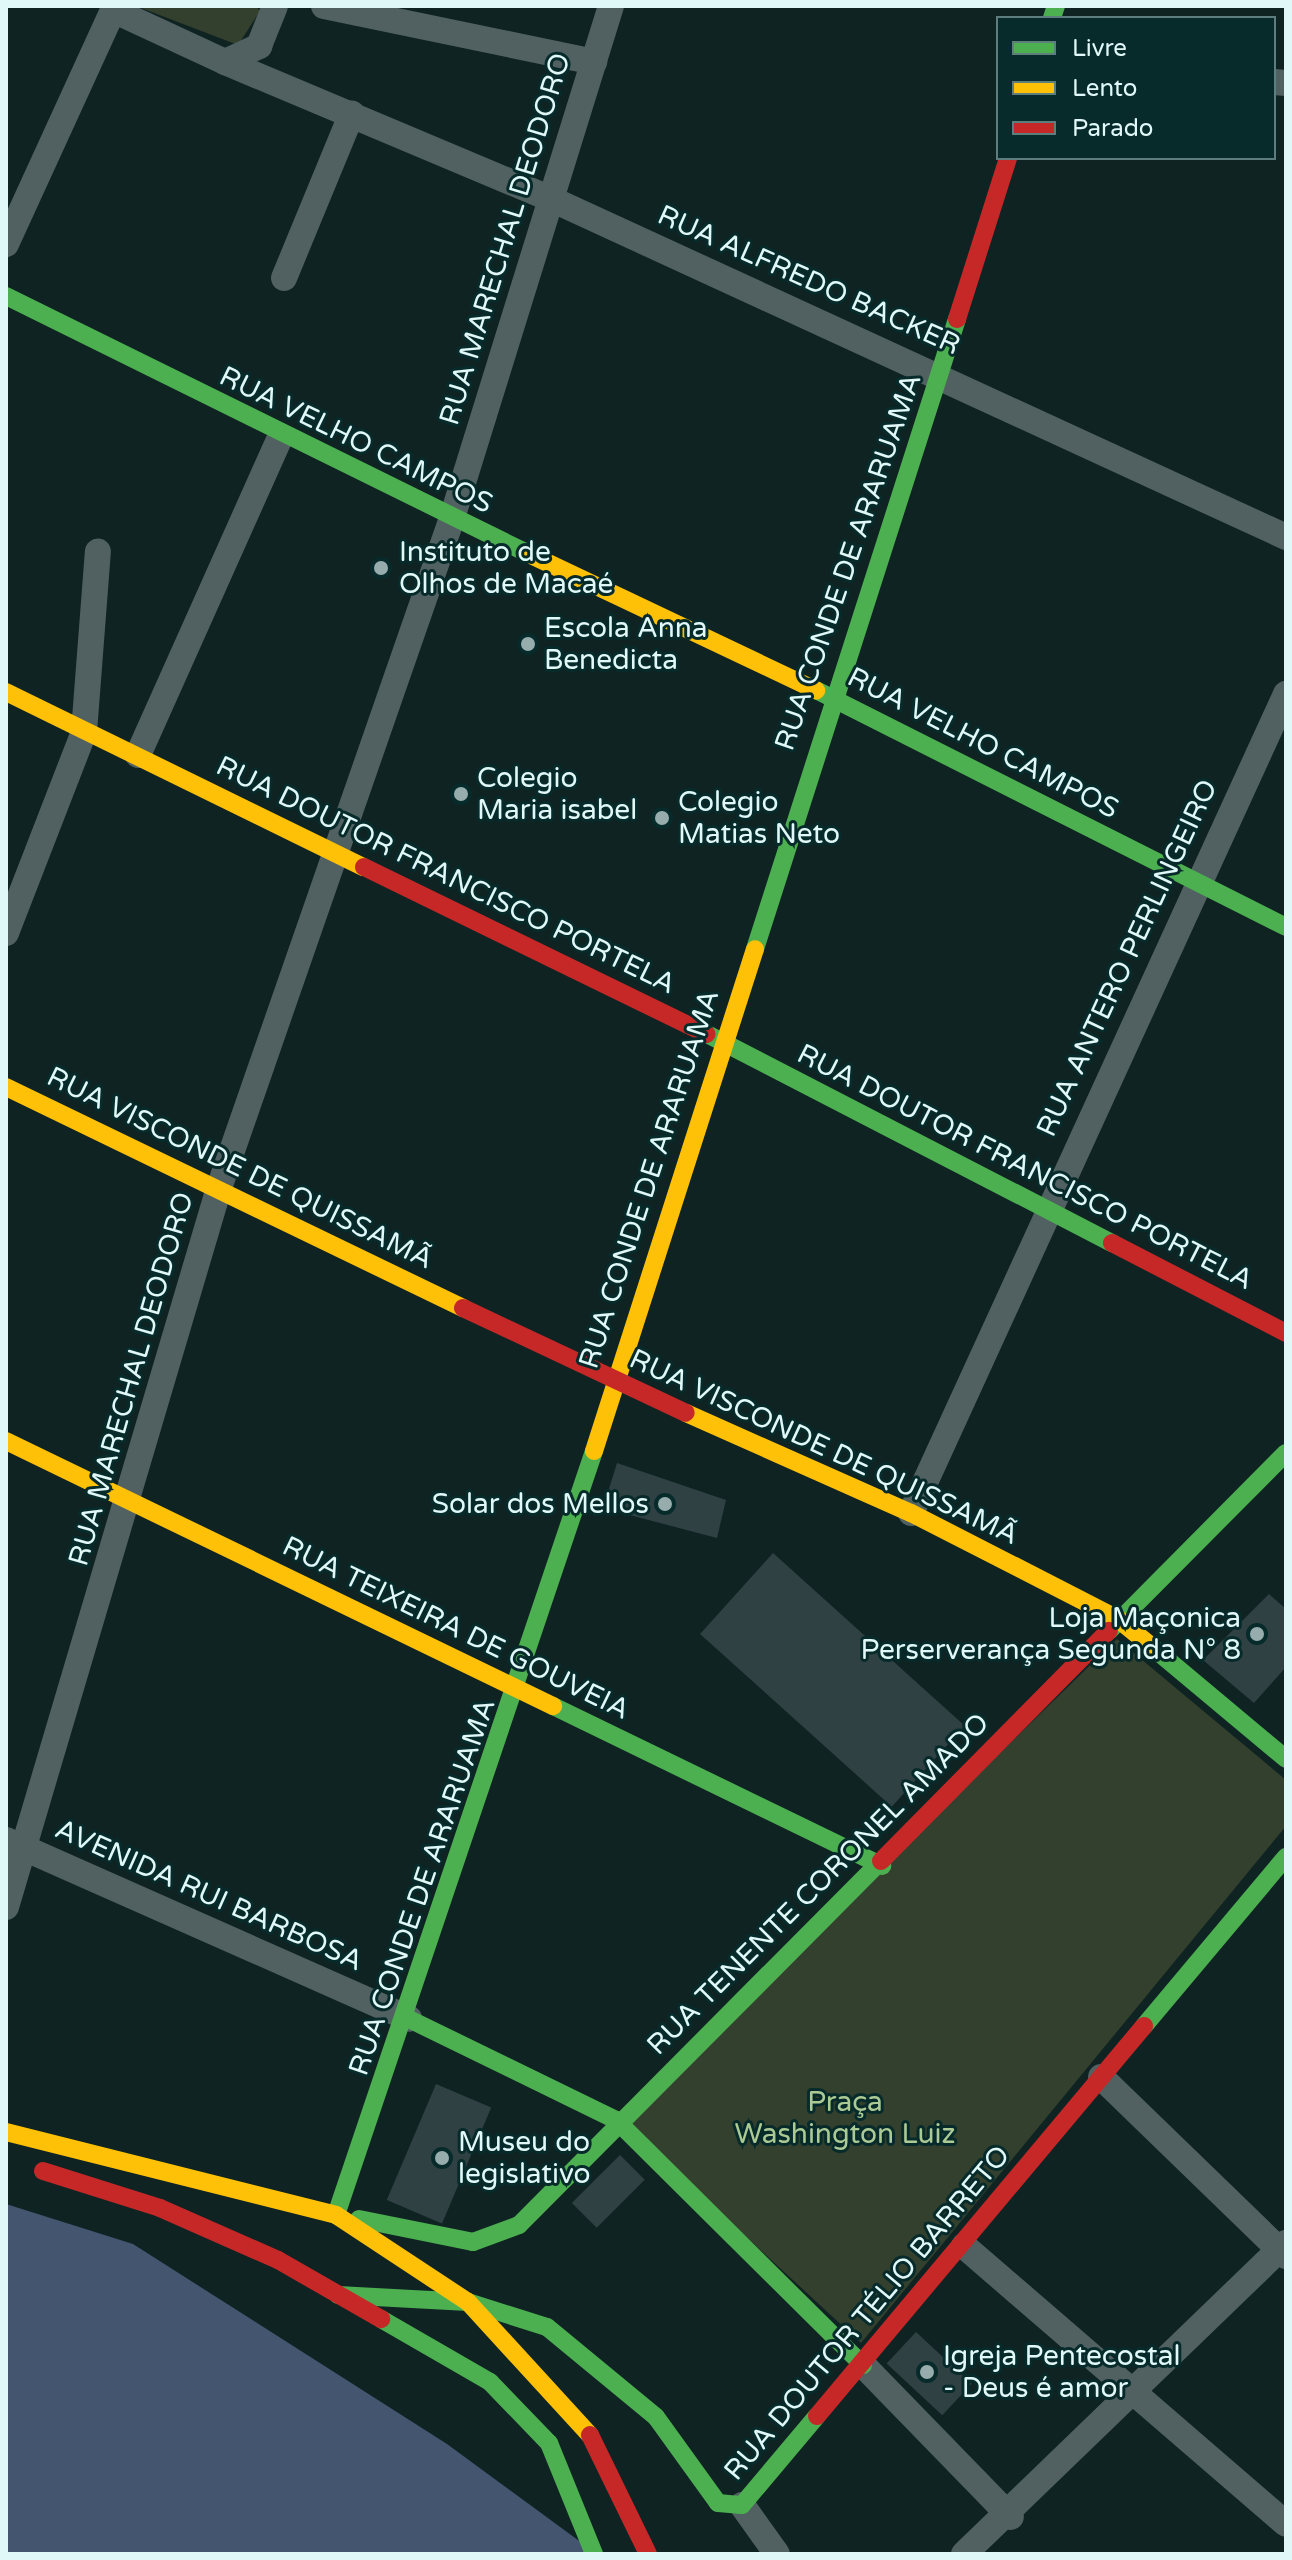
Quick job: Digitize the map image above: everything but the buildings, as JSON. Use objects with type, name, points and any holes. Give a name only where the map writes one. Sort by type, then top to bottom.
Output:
[{"type":"main road","name":"RUA CONDE DE ARARUAMA","points":[[339,2216],[409,2019],[518,1689],[830,696],[941,374],[1007,160]]},
{"type":"main road","name":"RUA VELHO CAMPOS","points":[[6,296],[280,437],[830,696],[1286,927]]},
{"type":"main road","name":"RUA DOUTOR FRANCISCO PORTELA","points":[[6,692],[723,1042],[1286,1333]]},
{"type":"main road","name":"RUA VISCONDE DE QUISSAMÃ","points":[[6,1087],[613,1380],[911,1513],[1118,1619],[1286,1759]]},
{"type":"main road","name":"RUA TEIXEIRA DE GOUVEIA","points":[[6,1441],[882,1866]]},
{"type":"main road","name":"RUA TENENTE CORONEL AMADO","points":[[6,2132],[339,2216],[473,2242],[519,2225],[616,2120],[882,1866],[1118,1619],[1286,1453]]},
{"type":"main road","name":"RUA DOUTOR TÉLIO BARRETO","points":[[338,2295],[468,2302],[558,2333],[656,2417],[718,2503],[742,2505],[964,2246],[1286,1857]]},
{"type":"main road","name":"AVENIDA RUI BARBOSA","points":[[409,2019],[616,2120],[863,2365]]},
{"type":"main road","points":[[20,2165],[160,2208],[278,2260],[490,2382],[549,2443],[594,2554]]},
{"type":"main road","points":[[278,2260],[277,2231],[297,2205]]},
{"type":"main road","points":[[339,2216],[468,2302],[579,2417],[616,2475],[648,2554]]},
{"type":"street","points":[[225,62],[259,46],[275,6]]},
{"type":"street","points":[[324,6],[594,62]]},
{"type":"street","name":"RUA MARECHAL DEODORO","points":[[6,1907],[16,1844],[131,1502],[219,1188],[452,518],[611,6]]},
{"type":"street","points":[[6,244],[114,8]]},
{"type":"street","name":"RUA ALFREDO BACKER","points":[[114,8],[225,62],[302,89],[941,374],[1286,537]]},
{"type":"street","name":"RUA ALFREDO BACKER","points":[[259,46],[302,89]]},
{"type":"street","points":[[284,278],[352,113]]},
{"type":"street","points":[[138,755],[280,437]]},
{"type":"street","points":[[6,933],[84,732],[98,552]]},
{"type":"street","name":"RUA ANTERO PERLINGEIRO","points":[[911,1513],[1194,883],[1286,694]]},
{"type":"street","name":"AVENIDA RUI BARBOSA","points":[[16,1844],[409,2019]]},
{"type":"street","points":[[964,2554],[1011,2517],[1133,2393],[1284,2249],[1101,2077]]},
{"type":"street","points":[[964,2246],[1286,2524]]},
{"type":"street","name":"AVENIDA RUI BARBOSA","points":[[863,2365],[1011,2517]]},
{"type":"street","points":[[742,2505],[777,2554]]},
{"type":"green space","points":[[136,6],[256,6],[260,11],[238,45]]},
{"type":"green space","name":"Praça Washington Luiz","points":[[1117,1639],[1286,1780],[1286,1826],[861,2343],[622,2122]]},
{"type":"water","points":[[6,2204],[133,2244],[447,2444],[597,2554],[6,2554]]},
{"type":"traffic: fast","points":[[1053,16],[1056,6]]},
{"type":"traffic: fast","points":[[6,296],[529,554]]},
{"type":"traffic: fast","points":[[755,949],[957,319]]},
{"type":"traffic: fast","points":[[816,690],[1286,927]]},
{"type":"traffic: fast","points":[[707,1034],[1112,1243]]},
{"type":"traffic: fast","points":[[336,2215],[594,1451]]},
{"type":"traffic: fast","points":[[1109,1631],[1286,1453]]},
{"type":"traffic: fast","points":[[1151,1646],[1286,1759]]},
{"type":"traffic: fast","points":[[553,1706],[882,1866]]},
{"type":"traffic: fast","points":[[1144,2026],[1286,1857]]},
{"type":"traffic: fast","points":[[359,2219],[473,2242],[519,2225],[881,1861]]},
{"type":"traffic: fast","points":[[409,2019],[616,2120],[863,2365]]},
{"type":"traffic: fast","points":[[338,2295],[468,2302],[547,2327],[656,2417],[718,2503],[742,2505],[817,2416]]},
{"type":"traffic: fast","points":[[381,2319],[490,2382],[549,2443],[594,2554]]},
{"type":"traffic: slow","points":[[529,554],[816,690]]},
{"type":"traffic: slow","points":[[6,692],[364,867]]},
{"type":"traffic: slow","points":[[594,1451],[755,949]]},
{"type":"traffic: slow","points":[[6,1087],[463,1308]]},
{"type":"traffic: slow","points":[[686,1413],[911,1513],[1118,1619],[1151,1646]]},
{"type":"traffic: slow","points":[[6,1441],[553,1706]]},
{"type":"traffic: slow","points":[[6,2132],[336,2215],[468,2302],[590,2435]]},
{"type":"traffic: jam","points":[[957,319],[1007,160]]},
{"type":"traffic: jam","points":[[364,867],[707,1034]]},
{"type":"traffic: jam","points":[[1112,1243],[1286,1333]]},
{"type":"traffic: jam","points":[[463,1308],[686,1413]]},
{"type":"traffic: jam","points":[[881,1861],[1109,1631]]},
{"type":"traffic: jam","points":[[817,2416],[1144,2026]]},
{"type":"traffic: jam","points":[[43,2171],[160,2208],[278,2260],[381,2319]]},
{"type":"traffic: jam","points":[[590,2435],[648,2554]]},
{"type":"place","name":"Instituto de Olhos de Macaé","points":[[381,568]]},
{"type":"place","name":"Escola Anna Benedicta","points":[[528,644]]},
{"type":"place","name":"Colegio Maria isabel","points":[[461,794]]},
{"type":"place","name":"Colegio Matias Neto","points":[[662,818]]},
{"type":"place","name":"Solar dos Mellos","points":[[665,1504]]},
{"type":"place","name":"Loja Maçonica Perserverança Segunda N° 8","points":[[1257,1634]]},
{"type":"place","name":"Museu do legislativo","points":[[442,2158]]},
{"type":"place","name":"Igreja Pentecostal - Deus é amor","points":[[927,2372]]}]
